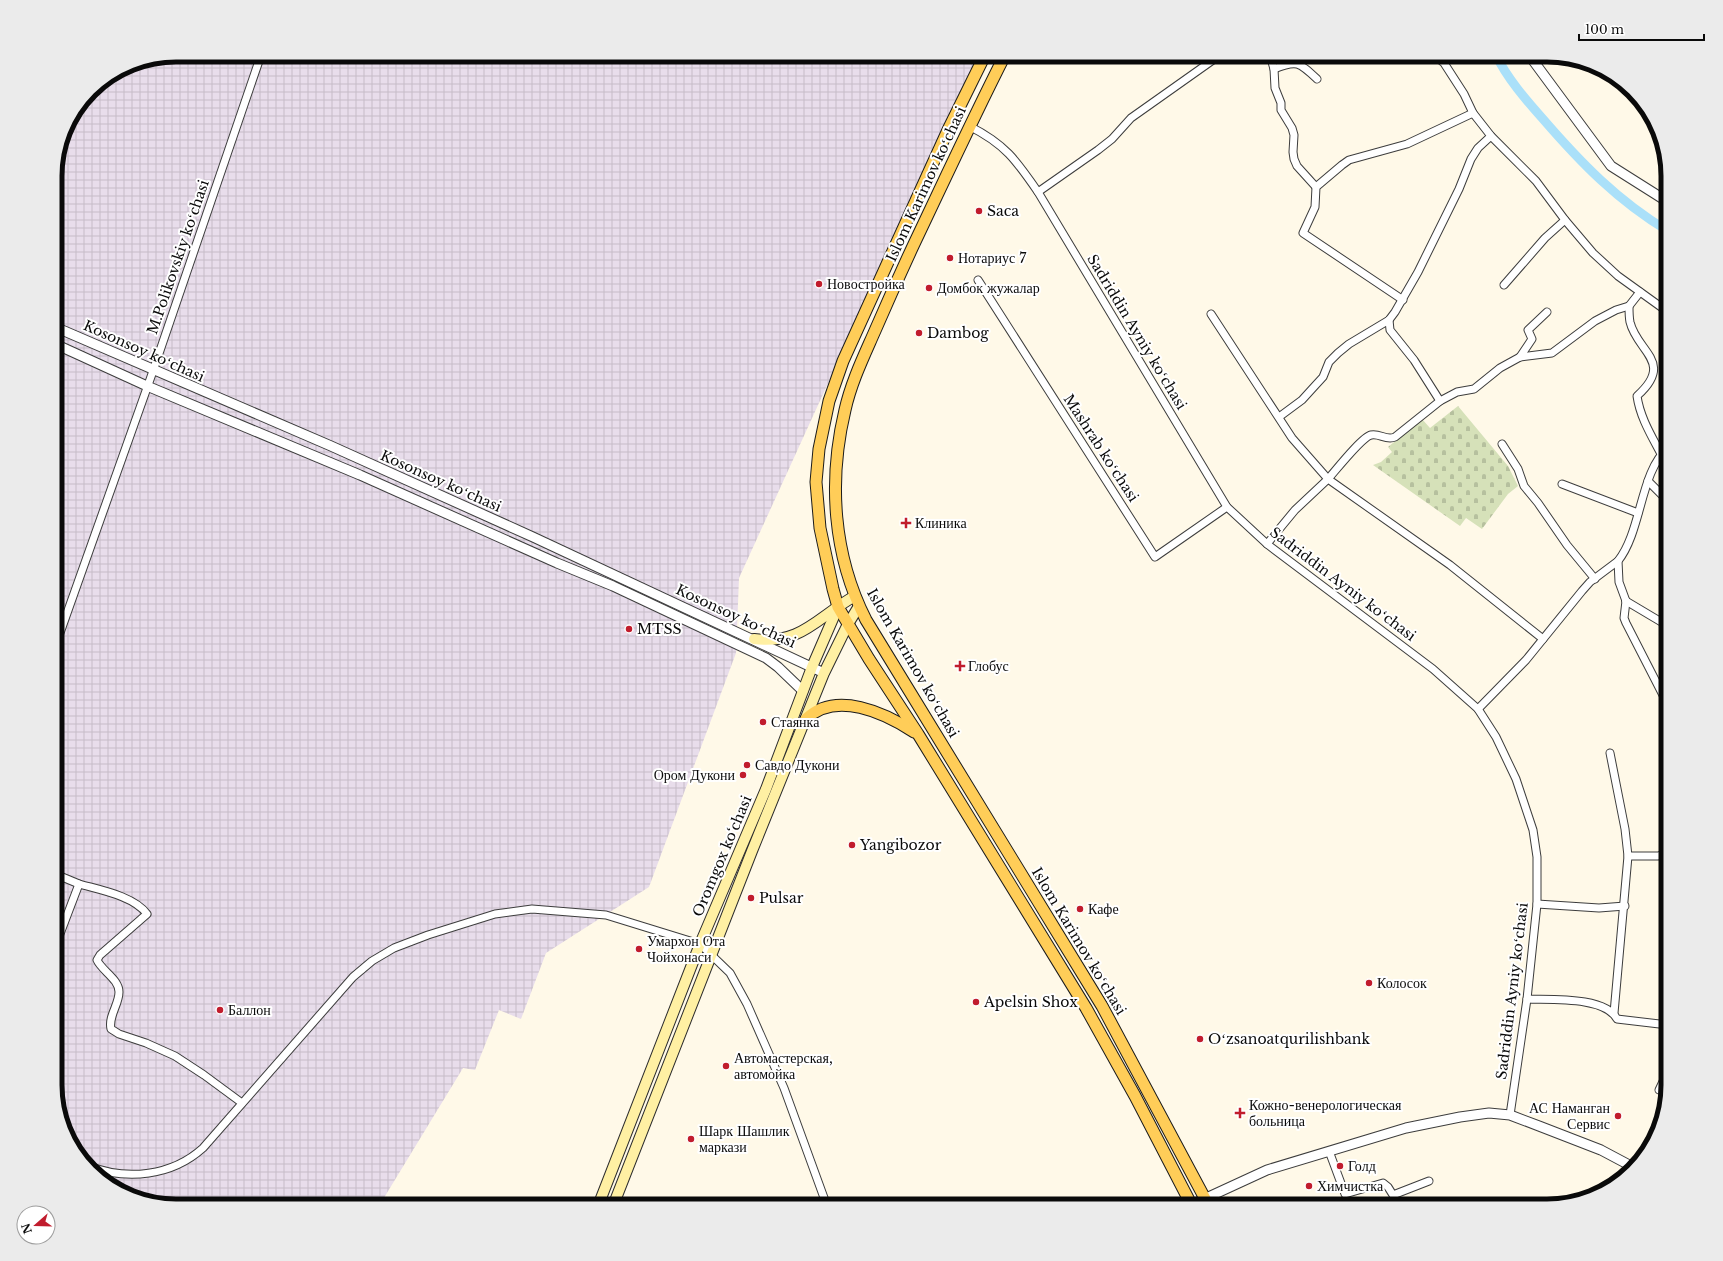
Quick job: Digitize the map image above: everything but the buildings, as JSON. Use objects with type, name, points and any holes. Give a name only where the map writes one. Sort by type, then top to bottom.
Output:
[{"type":"main road","name":"Islom Karimov koʻchasi","points":[[981,62],[948,130],[843,361],[829,401],[819,448],[816,482],[820,528],[831,582],[838,607],[893,699],[918,734],[1086,1008],[1135,1096],[1188,1199]]},
{"type":"main road","name":"Islom Karimov koʻchasi","points":[[1001,62],[969,126],[884,309],[860,365],[845,408],[837,451],[835,495],[838,532],[845,566],[859,606],[1102,1006],[1206,1199]]},
{"type":"main road","points":[[754,639],[777,640],[791,637],[855,596]]},
{"type":"main road","name":"Oromgox ko‘chasi","points":[[616,1199],[752,851],[824,673],[848,624],[859,606]]},
{"type":"main road","name":"Oromgox ko‘chasi","points":[[601,1199],[700,944],[766,789],[812,667],[838,607]]},
{"type":"main road","points":[[806,719],[825,707],[835,705],[852,706],[890,719],[918,734]]},
{"type":"street","name":"M.Polikovskiy koʻchasi","points":[[62,627],[153,370],[259,62]]},
{"type":"street","points":[[1038,192],[1112,139],[1131,118],[1210,62]]},
{"type":"street","points":[[1272,62],[1275,88],[1281,103],[1281,110],[1292,128],[1294,135],[1294,159],[1297,166],[1316,186],[1315,207],[1304,233],[1403,300]]},
{"type":"street","points":[[1443,62],[1464,94],[1473,113],[1490,136],[1536,181],[1565,220],[1593,253],[1618,276],[1661,307]]},
{"type":"street","points":[[1534,62],[1611,166],[1661,198]]},
{"type":"street","points":[[1274,69],[1288,64],[1297,64],[1308,71],[1316,79]]},
{"type":"street","points":[[1316,186],[1349,160],[1412,142],[1473,113]]},
{"type":"street","name":"Sadriddin Ayniy koʻchasi","points":[[969,126],[990,137],[1007,151],[1038,192],[1227,507],[1267,544],[1433,669],[1478,709],[1496,737],[1525,800],[1533,830],[1537,857],[1537,904],[1528,999],[1510,1115]]},
{"type":"street","points":[[1279,417],[1302,400],[1323,377],[1329,362],[1338,353],[1349,344],[1389,320],[1403,300],[1418,272],[1459,189],[1471,159],[1478,148],[1490,136]]},
{"type":"street","points":[[1504,285],[1545,238],[1565,220]]},
{"type":"street","name":"Mashrab koʻchasi","points":[[978,280],[1155,557],[1227,507]]},
{"type":"street","points":[[1267,544],[1295,510],[1328,480],[1365,437],[1376,434],[1387,439],[1395,437],[1440,401],[1457,392],[1474,389],[1500,368],[1520,357],[1552,353],[1595,321],[1616,310],[1629,306],[1640,292]]},
{"type":"street","points":[[1478,709],[1526,660],[1582,590],[1618,561],[1630,539],[1653,467],[1661,454],[1642,418],[1638,405],[1637,396],[1645,389],[1651,378],[1653,367],[1648,351],[1630,322],[1629,306]]},
{"type":"street","points":[[1520,357],[1532,339],[1528,330],[1547,312]]},
{"type":"street","points":[[1211,314],[1292,438],[1328,480],[1450,564],[1543,639]]},
{"type":"street","points":[[1389,320],[1390,330],[1414,360],[1440,401]]},
{"type":"street","name":"Kosonsoy koʻchasi","points":[[62,330],[331,446],[754,639],[824,673]]},
{"type":"street","name":"Kosonsoy koʻchasi","points":[[62,347],[147,386],[360,475],[557,563],[613,586],[766,658],[778,667],[803,691]]},
{"type":"street","points":[[1502,444],[1518,469],[1524,486],[1551,520],[1567,545],[1595,579]]},
{"type":"street","points":[[1648,481],[1661,494]]},
{"type":"street","points":[[1562,484],[1638,513]]},
{"type":"street","points":[[1618,561],[1619,582],[1626,600],[1624,618],[1661,691]]},
{"type":"street","points":[[1626,600],[1661,622]]},
{"type":"street","points":[[1610,753],[1625,829],[1628,856],[1614,1013]]},
{"type":"street","points":[[1628,856],[1661,855]]},
{"type":"street","points":[[62,877],[79,884],[116,895],[138,905],[147,914],[100,955],[98,960],[100,966],[116,983],[119,992],[110,1021],[111,1029],[119,1034],[146,1043],[175,1056],[242,1103]]},
{"type":"street","points":[[62,929],[79,884]]},
{"type":"street","points":[[1537,904],[1599,908],[1624,906]]},
{"type":"street","points":[[99,1169],[114,1174],[133,1174],[172,1168],[190,1160],[203,1148],[353,978],[372,961],[394,948],[428,934],[495,914],[532,909],[606,914],[700,944],[712,954],[730,972],[748,1004],[784,1088],[824,1199]]},
{"type":"street","points":[[1528,999],[1592,1003],[1604,1007],[1614,1013],[1617,1018],[1661,1024]]},
{"type":"street","points":[[1659,1090],[1661,1086]]},
{"type":"street","points":[[1214,1199],[1267,1170],[1316,1157],[1329,1151],[1406,1128],[1460,1117],[1489,1113],[1510,1115],[1601,1150],[1628,1165]]},
{"type":"street","points":[[1329,1151],[1345,1194],[1383,1183],[1388,1187],[1393,1195],[1429,1181]]},
{"type":"shaded area","points":[[176,62],[975,62],[739,578],[736,653],[649,887],[546,953],[521,1019],[499,1010],[475,1070],[463,1068],[383,1199],[168,1199],[154,1197],[132,1190],[106,1176],[90,1160],[81,1148],[71,1129],[64,1107],[62,1093],[62,168],[66,146],[77,119],[85,106],[101,90],[119,77],[146,66]]},
{"type":"green space","points":[[1458,406],[1508,466],[1518,486],[1508,494],[1482,529],[1466,518],[1460,526],[1373,465],[1381,462],[1392,452],[1388,447],[1422,419],[1430,428]]},
{"type":"waterway","points":[[1499,62],[1524,96],[1586,166],[1616,194],[1661,226]]},
{"type":"place","name":"Saca","points":[[979,211]]},
{"type":"place","name":"Нотариус 7","points":[[950,258]]},
{"type":"place","name":"Новостройка","points":[[819,284]]},
{"type":"place","name":"Домбок жужалар","points":[[929,288]]},
{"type":"place","name":"Dambog","points":[[919,333]]},
{"type":"place","name":"Клиника","points":[[906,523]]},
{"type":"place","name":"MTSS","points":[[629,629]]},
{"type":"place","name":"Глобус","points":[[960,666]]},
{"type":"place","name":"Стаянка","points":[[763,722]]},
{"type":"place","name":"Савдо Дукони","points":[[747,765]]},
{"type":"place","name":"Ором Дукони","points":[[743,775]]},
{"type":"place","name":"Yangibozor","points":[[852,845]]},
{"type":"place","name":"Pulsar","points":[[751,898]]},
{"type":"place","name":"Кафе","points":[[1080,909]]},
{"type":"place","name":"Умархон Ота Чойхонаси","points":[[639,949]]},
{"type":"place","name":"Колосок","points":[[1369,983]]},
{"type":"place","name":"Apelsin Shox","points":[[976,1002]]},
{"type":"place","name":"Баллон","points":[[220,1010]]},
{"type":"place","name":"Oʻzsanoatqurilishbank","points":[[1200,1039]]},
{"type":"place","name":"Автомастерская, автомойка","points":[[726,1066]]},
{"type":"place","name":"Кожно-венерологическая больница","points":[[1240,1113]]},
{"type":"place","name":"АС Наманган Сервис","points":[[1618,1116]]},
{"type":"place","name":"Шарк Шашлик маркази","points":[[691,1139]]},
{"type":"place","name":"Голд","points":[[1340,1166]]},
{"type":"place","name":"Химчистка","points":[[1309,1186]]}]
